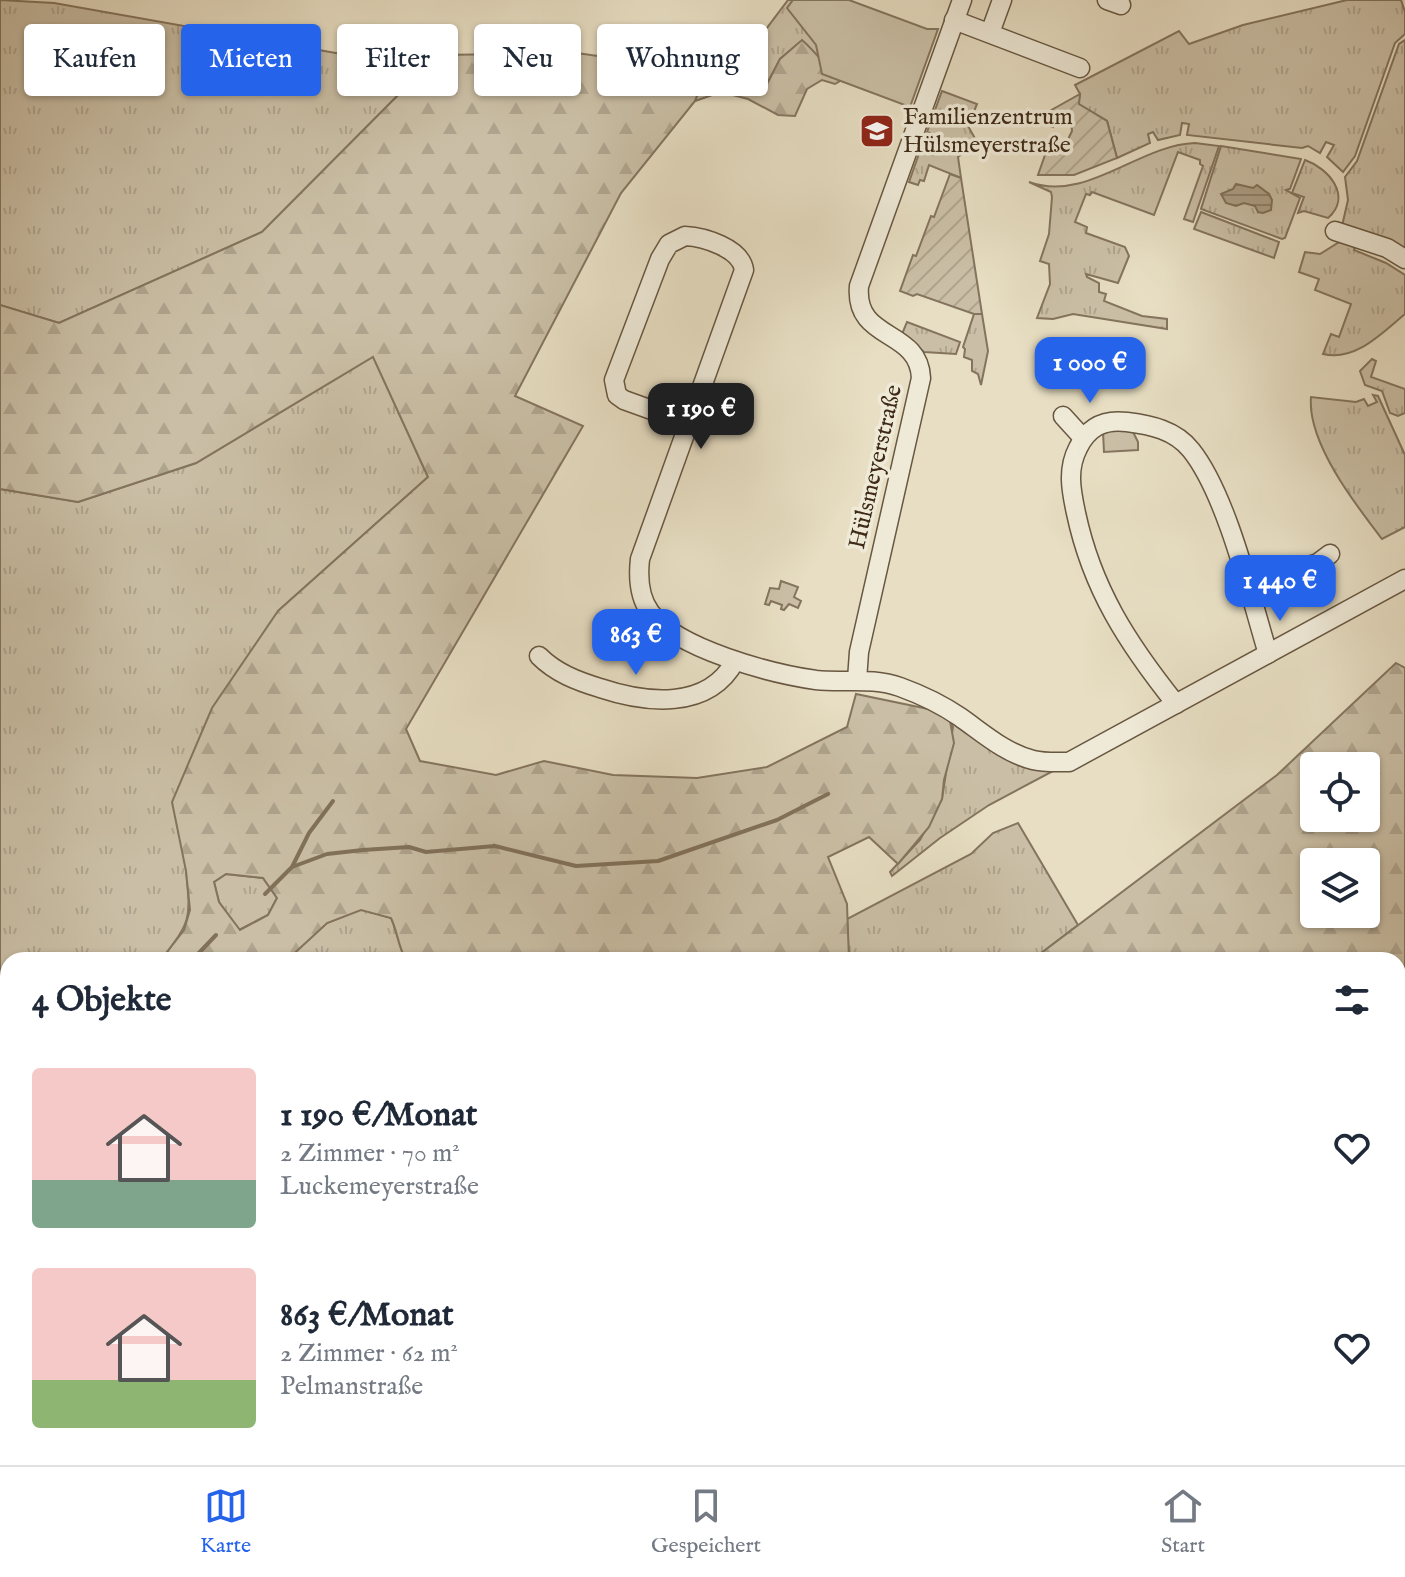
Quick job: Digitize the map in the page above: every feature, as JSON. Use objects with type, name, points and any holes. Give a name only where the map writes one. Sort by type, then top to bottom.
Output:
[{"type":"street","name":"Hülsmeyerstraße","points":[[857,680],[859,652],[921,378],[921,365],[916,355],[907,346],[874,327],[863,315],[859,286],[962,0]]},
{"type":"street","points":[[990,33],[1002,0]]},
{"type":"street","points":[[954,20],[1080,68]]},
{"type":"street","points":[[1335,231],[1387,248],[1405,259]]},
{"type":"street","points":[[688,423],[624,400],[617,395],[614,380],[660,259],[669,244],[685,236],[734,252],[744,270],[640,559],[640,589],[650,612],[677,634],[735,661],[792,676],[895,685],[935,701],[991,739],[1023,756],[1050,762],[1069,762],[1405,579]]},
{"type":"street","points":[[1063,416],[1083,438]]},
{"type":"street","points":[[1176,704],[1119,625],[1093,576],[1070,486],[1074,454],[1090,429],[1112,420],[1159,427],[1187,445],[1207,475],[1222,509],[1268,654]]},
{"type":"street","points":[[1247,585],[1318,563],[1330,554]]},
{"type":"street","points":[[539,656],[558,672],[602,689],[645,700],[679,698],[711,688],[728,674],[735,661]]},
{"type":"green space","points":[[0,0],[54,3],[181,26],[181,96],[321,96],[321,50],[337,53],[337,96],[397,96],[262,232],[59,323],[0,305]]},
{"type":"green space","points":[[788,0],[803,0],[910,107],[816,58],[802,41],[780,59],[768,82],[768,27]]},
{"type":"green space","points":[[793,0],[849,0],[927,29],[938,29],[910,107],[822,74],[816,45],[787,8]]},
{"type":"green space","points":[[1347,0],[1401,0],[1405,12],[1405,34],[1395,43],[1355,156],[1343,172],[1327,157],[1334,145],[1326,142],[1320,153],[1308,146],[1302,148],[1187,135],[1189,124],[1182,123],[1180,135],[1158,140],[1153,132],[1148,134],[1150,143],[1117,158],[1107,121],[1078,104],[1080,94],[1075,85],[1179,31],[1189,44],[1243,25]]},
{"type":"green space","points":[[802,40],[840,81],[835,84],[822,80],[807,89],[795,116],[778,115],[736,96],[768,96],[768,82],[780,59]]},
{"type":"green space","points":[[1405,40],[1405,252],[1342,226],[1348,200],[1345,177],[1357,161],[1399,44]]},
{"type":"green space","points":[[474,54],[474,96],[581,96],[581,54],[597,56],[597,96],[697,96],[621,193],[515,396],[583,426],[406,729],[420,761],[496,775],[544,761],[613,775],[697,778],[767,767],[847,727],[856,694],[933,710],[950,721],[954,743],[942,799],[929,827],[898,864],[869,837],[828,857],[847,904],[849,952],[402,952],[391,918],[361,910],[327,923],[296,952],[167,952],[184,930],[190,910],[186,871],[172,802],[212,708],[278,611],[428,477],[373,357],[196,463],[78,502],[0,489],[0,305],[59,323],[262,232],[397,96],[458,96],[458,55]],"holes":[[[226,874],[263,878],[277,898],[268,915],[240,930],[219,902],[214,882]]]},
{"type":"green space","points":[[942,91],[977,104],[968,126],[977,142],[958,157],[961,178],[929,165],[924,181],[920,180],[918,185],[909,182],[920,151],[933,155],[940,137],[927,132]]},
{"type":"green space","points":[[1080,94],[1079,104],[1107,121],[1117,158],[1074,175],[1038,175],[1045,155],[1055,150],[1062,152],[1072,131],[1071,122],[1060,118],[1053,127],[1046,125],[1046,113]]},
{"type":"green space","points":[[1195,143],[1219,146],[1193,222],[1184,219],[1203,166],[1200,160],[1178,152],[1154,215],[1092,192],[1086,194],[1075,222],[1087,227],[1086,233],[1125,247],[1129,256],[1118,283],[1086,274],[1099,283],[1099,292],[1106,294],[1104,301],[1142,316],[1167,319],[1167,329],[1073,314],[1053,319],[1037,318],[1050,284],[1049,264],[1040,261],[1049,234],[1052,197],[1051,192],[1029,182],[1050,186],[1071,185],[1153,153]]},
{"type":"green space","points":[[1221,146],[1301,159],[1290,189],[1286,190],[1300,198],[1285,238],[1201,209]]},
{"type":"green space","points":[[1305,160],[1322,169],[1338,192],[1335,210],[1328,218],[1304,211],[1298,213],[1304,197],[1292,193]]},
{"type":"green space","points":[[950,174],[961,178],[982,314],[900,291]]},
{"type":"green space","points":[[1201,212],[1279,242],[1274,258],[1194,229]]},
{"type":"green space","points":[[1344,239],[1357,242],[1354,250],[1386,263],[1405,275],[1405,314],[1357,350],[1346,354],[1323,354],[1331,334],[1339,337],[1351,304],[1315,290],[1319,279],[1299,272],[1305,252],[1320,254]]},
{"type":"green space","points":[[974,314],[982,314],[988,351],[981,385],[978,374],[972,371],[972,360],[964,357],[963,347]]},
{"type":"green space","points":[[907,322],[960,342],[956,354],[924,352],[902,334]]},
{"type":"green space","points":[[373,356],[428,477],[278,611],[186,871],[187,919],[167,952],[0,952],[0,489],[78,502],[196,463]]},
{"type":"green space","points":[[1372,359],[1376,361],[1371,377],[1405,389],[1405,413],[1398,416],[1390,413],[1382,391],[1365,385],[1360,371]]},
{"type":"green space","points":[[1373,395],[1378,396],[1405,455],[1405,527],[1382,539],[1335,472],[1312,415],[1311,397],[1356,402],[1364,399],[1368,406],[1377,402]]},
{"type":"green space","points":[[1131,428],[1138,442],[1138,450],[1104,452],[1103,432]]},
{"type":"green space","points":[[781,581],[798,587],[794,597],[801,601],[798,608],[789,604],[784,610],[781,609],[782,605],[771,601],[769,605],[765,604],[770,588],[779,589]]},
{"type":"green space","points":[[1396,663],[1405,668],[1405,952],[1043,952],[1277,775],[1300,753],[1300,832],[1380,832],[1380,752],[1301,752]]},
{"type":"green space","points":[[950,721],[1009,760],[1053,771],[989,805],[892,876],[890,872],[920,840],[942,799],[953,727]]},
{"type":"green space","points":[[1018,823],[1078,925],[1043,952],[849,952],[847,919],[971,854],[993,833]]},
{"type":"green space","points":[[226,874],[263,878],[277,898],[268,915],[239,930],[219,902],[214,882]]},
{"type":"green space","points":[[361,909],[391,918],[402,952],[296,952],[327,923]]},
{"type":"shaded area","points":[[1236,184],[1253,188],[1257,185],[1269,194],[1271,210],[1263,213],[1258,212],[1255,206],[1244,203],[1236,206],[1226,203],[1221,194],[1233,189]]},
{"type":"waterway","points":[[292,867],[327,854],[409,847],[426,852],[495,846],[576,866],[658,861],[777,820],[828,794]]},
{"type":"waterway","points":[[265,894],[292,867],[309,833],[333,801]]},
{"type":"waterway","points":[[200,952],[216,935]]},
{"type":"place","name":"Familienzentrum Hülsmeyerstraße","points":[[877,131]]}]
